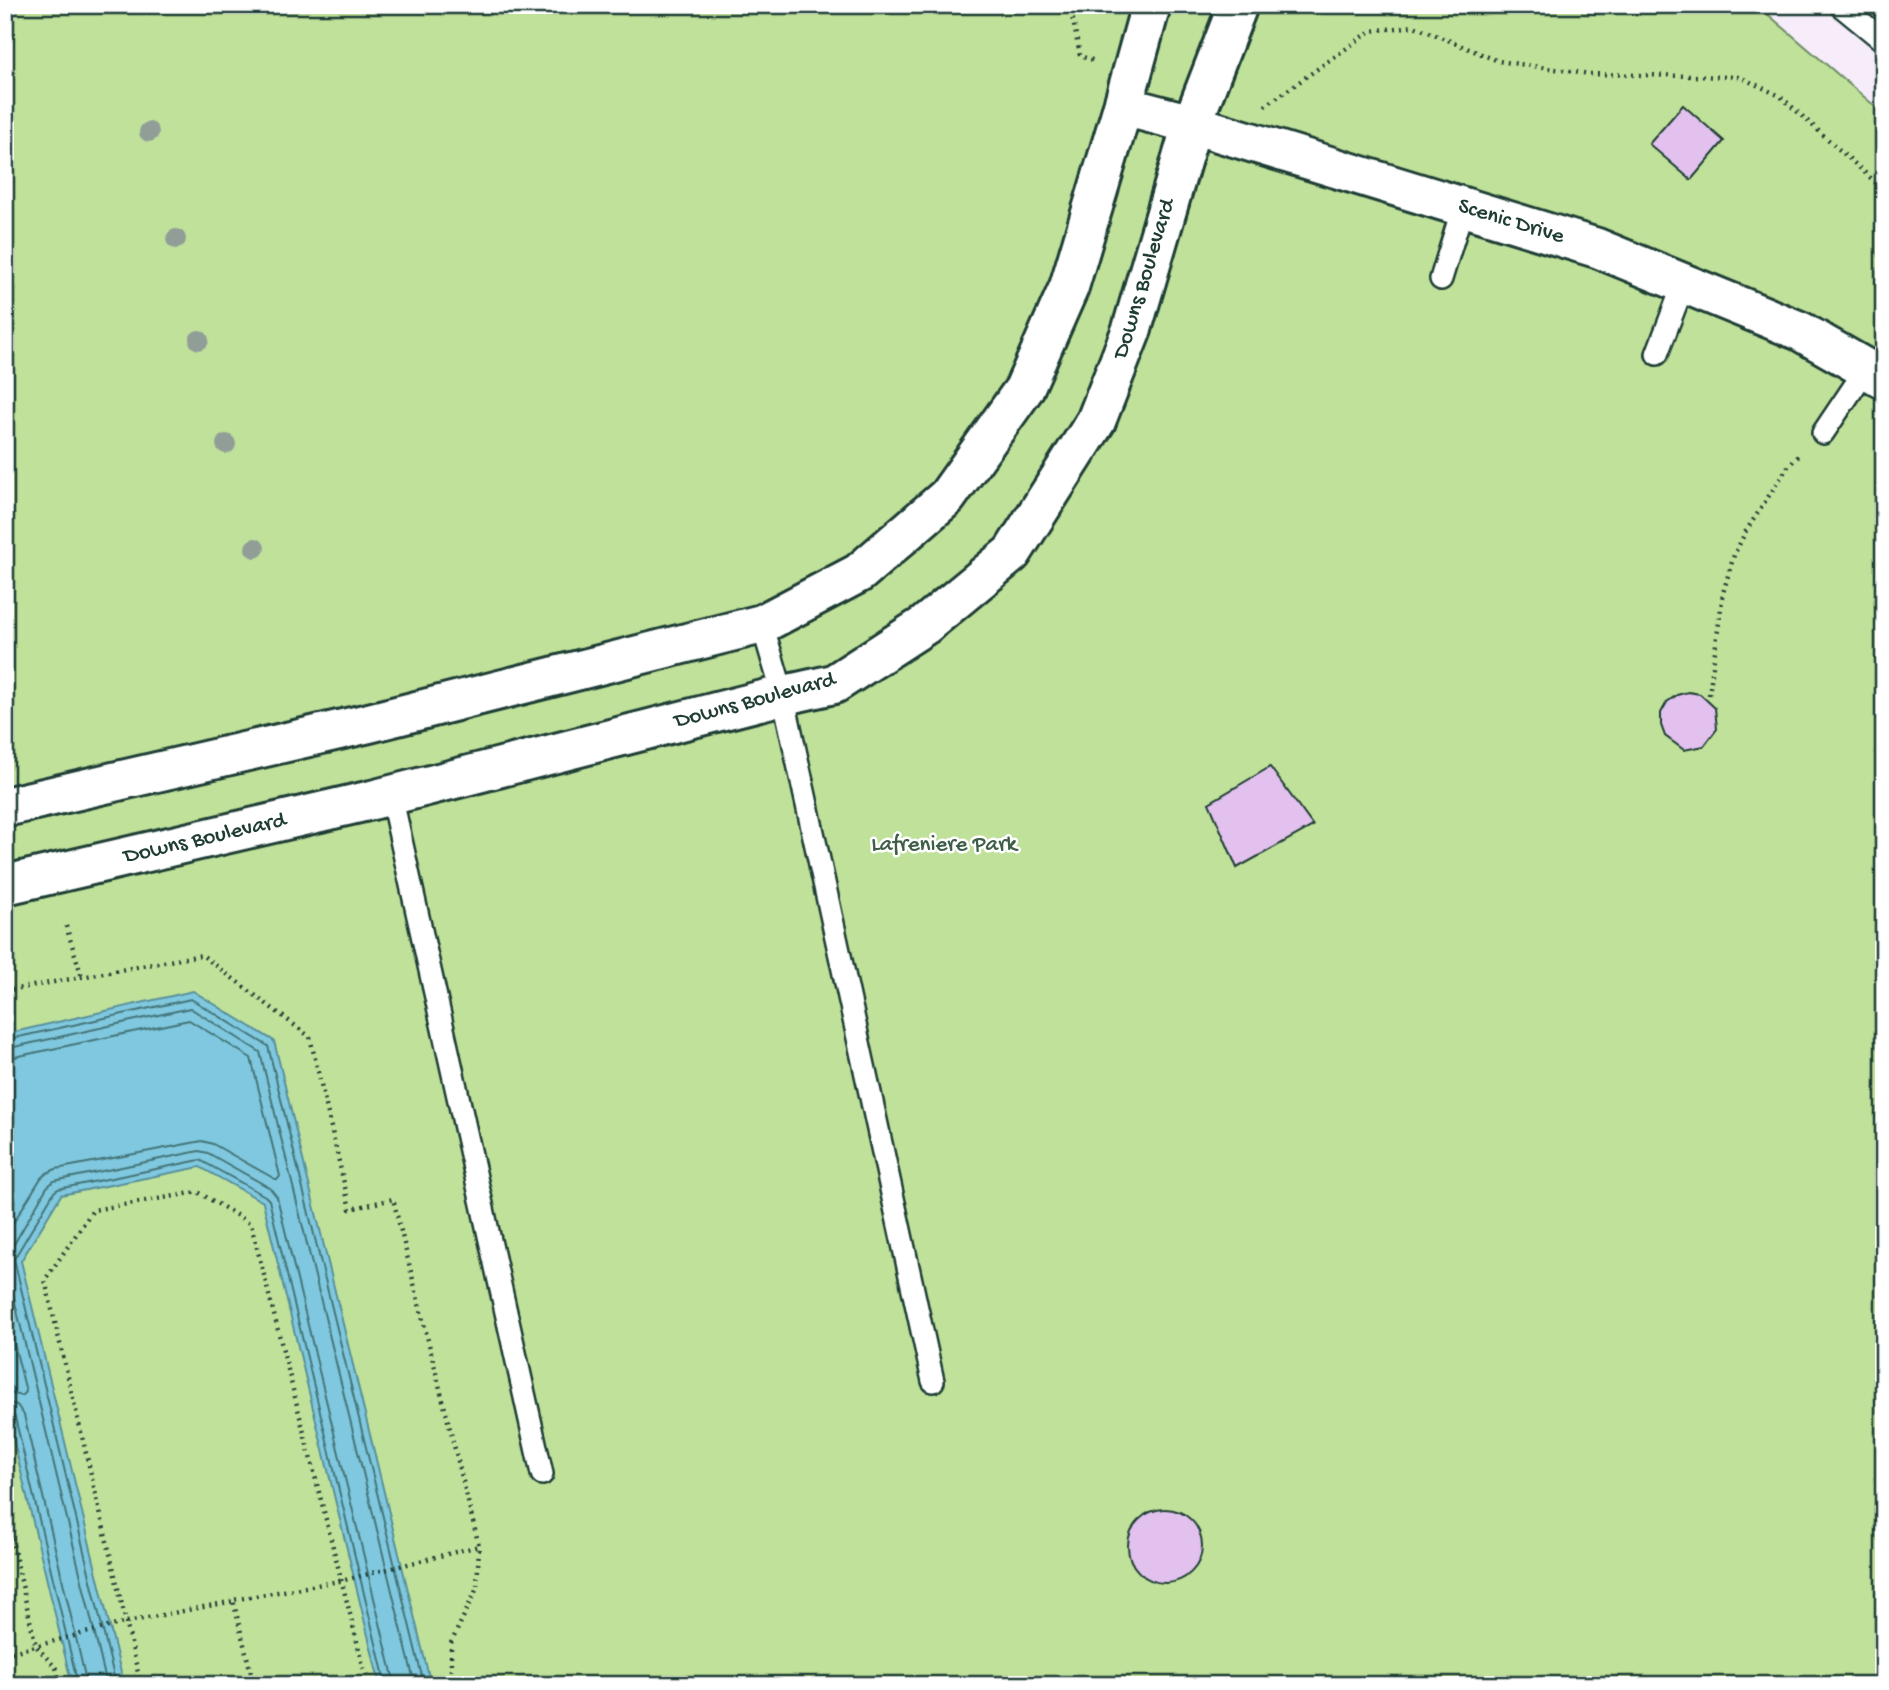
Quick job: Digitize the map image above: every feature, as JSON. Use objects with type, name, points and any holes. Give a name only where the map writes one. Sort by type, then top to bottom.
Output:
[{"type":"street","points":[[5,807],[369,723],[762,624],[859,573],[947,497],[1024,389],[1069,287],[1151,5]]},
{"type":"street","name":"Downs Boulevard","points":[[5,885],[391,795],[834,684],[925,625],[1012,552],[1096,421],[1132,329],[1197,109],[1238,5]]},
{"type":"street","name":"Scenic Drive","points":[[1128,89],[1197,109],[1463,207],[1597,248],[1800,331],[1875,374]]},
{"type":"lane","points":[[1840,5],[1884,41]]},
{"type":"lane","points":[[1441,279],[1463,207]]},
{"type":"lane","points":[[1657,354],[1684,283]]},
{"type":"lane","points":[[1823,433],[1875,374]]},
{"type":"lane","points":[[762,624],[783,695],[933,1381]]},
{"type":"lane","points":[[391,795],[542,1474]]},
{"type":"path","points":[[1070,5],[1080,56],[1128,89]]},
{"type":"path","points":[[1197,109],[1255,113],[1371,30],[1414,26],[1497,61],[1590,74],[1740,77],[1780,96],[1884,190]]},
{"type":"path","points":[[1709,695],[1723,593],[1734,555],[1746,531],[1789,465],[1823,433]]},
{"type":"path","points":[[66,926],[82,977]]},
{"type":"path","points":[[5,991],[202,954],[310,1037],[350,1209],[393,1199],[479,1546],[477,1588],[451,1643],[451,1685]]},
{"type":"path","points":[[141,1685],[45,1280],[93,1210],[198,1192],[251,1224],[368,1685]]},
{"type":"path","points":[[5,1511],[36,1646],[56,1668],[60,1685]]},
{"type":"path","points":[[5,1654],[127,1622],[343,1579],[479,1546]]},
{"type":"path","points":[[234,1601],[254,1685]]},
{"type":"green space","name":"Lafreniere Park","points":[[5,5],[1757,5],[1884,114],[1884,1685],[5,1685]]},
{"type":"water","points":[[193,991],[274,1041],[431,1685],[380,1685],[263,1202],[200,1167],[61,1195],[21,1261],[124,1685],[72,1685],[5,1405],[5,1034]]},
{"type":"building","points":[[1683,105],[1724,141],[1691,180],[1649,144]]},
{"type":"building","points":[[1688,692],[1700,694],[1715,708],[1717,729],[1704,746],[1684,750],[1665,736],[1661,713],[1667,702]]},
{"type":"building","points":[[1270,767],[1313,826],[1237,868],[1209,803]]},
{"type":"building","points":[[1158,1509],[1172,1509],[1186,1515],[1196,1525],[1202,1546],[1196,1567],[1186,1577],[1172,1583],[1158,1583],[1144,1577],[1134,1567],[1128,1553],[1128,1539],[1134,1525],[1144,1515]]}]
